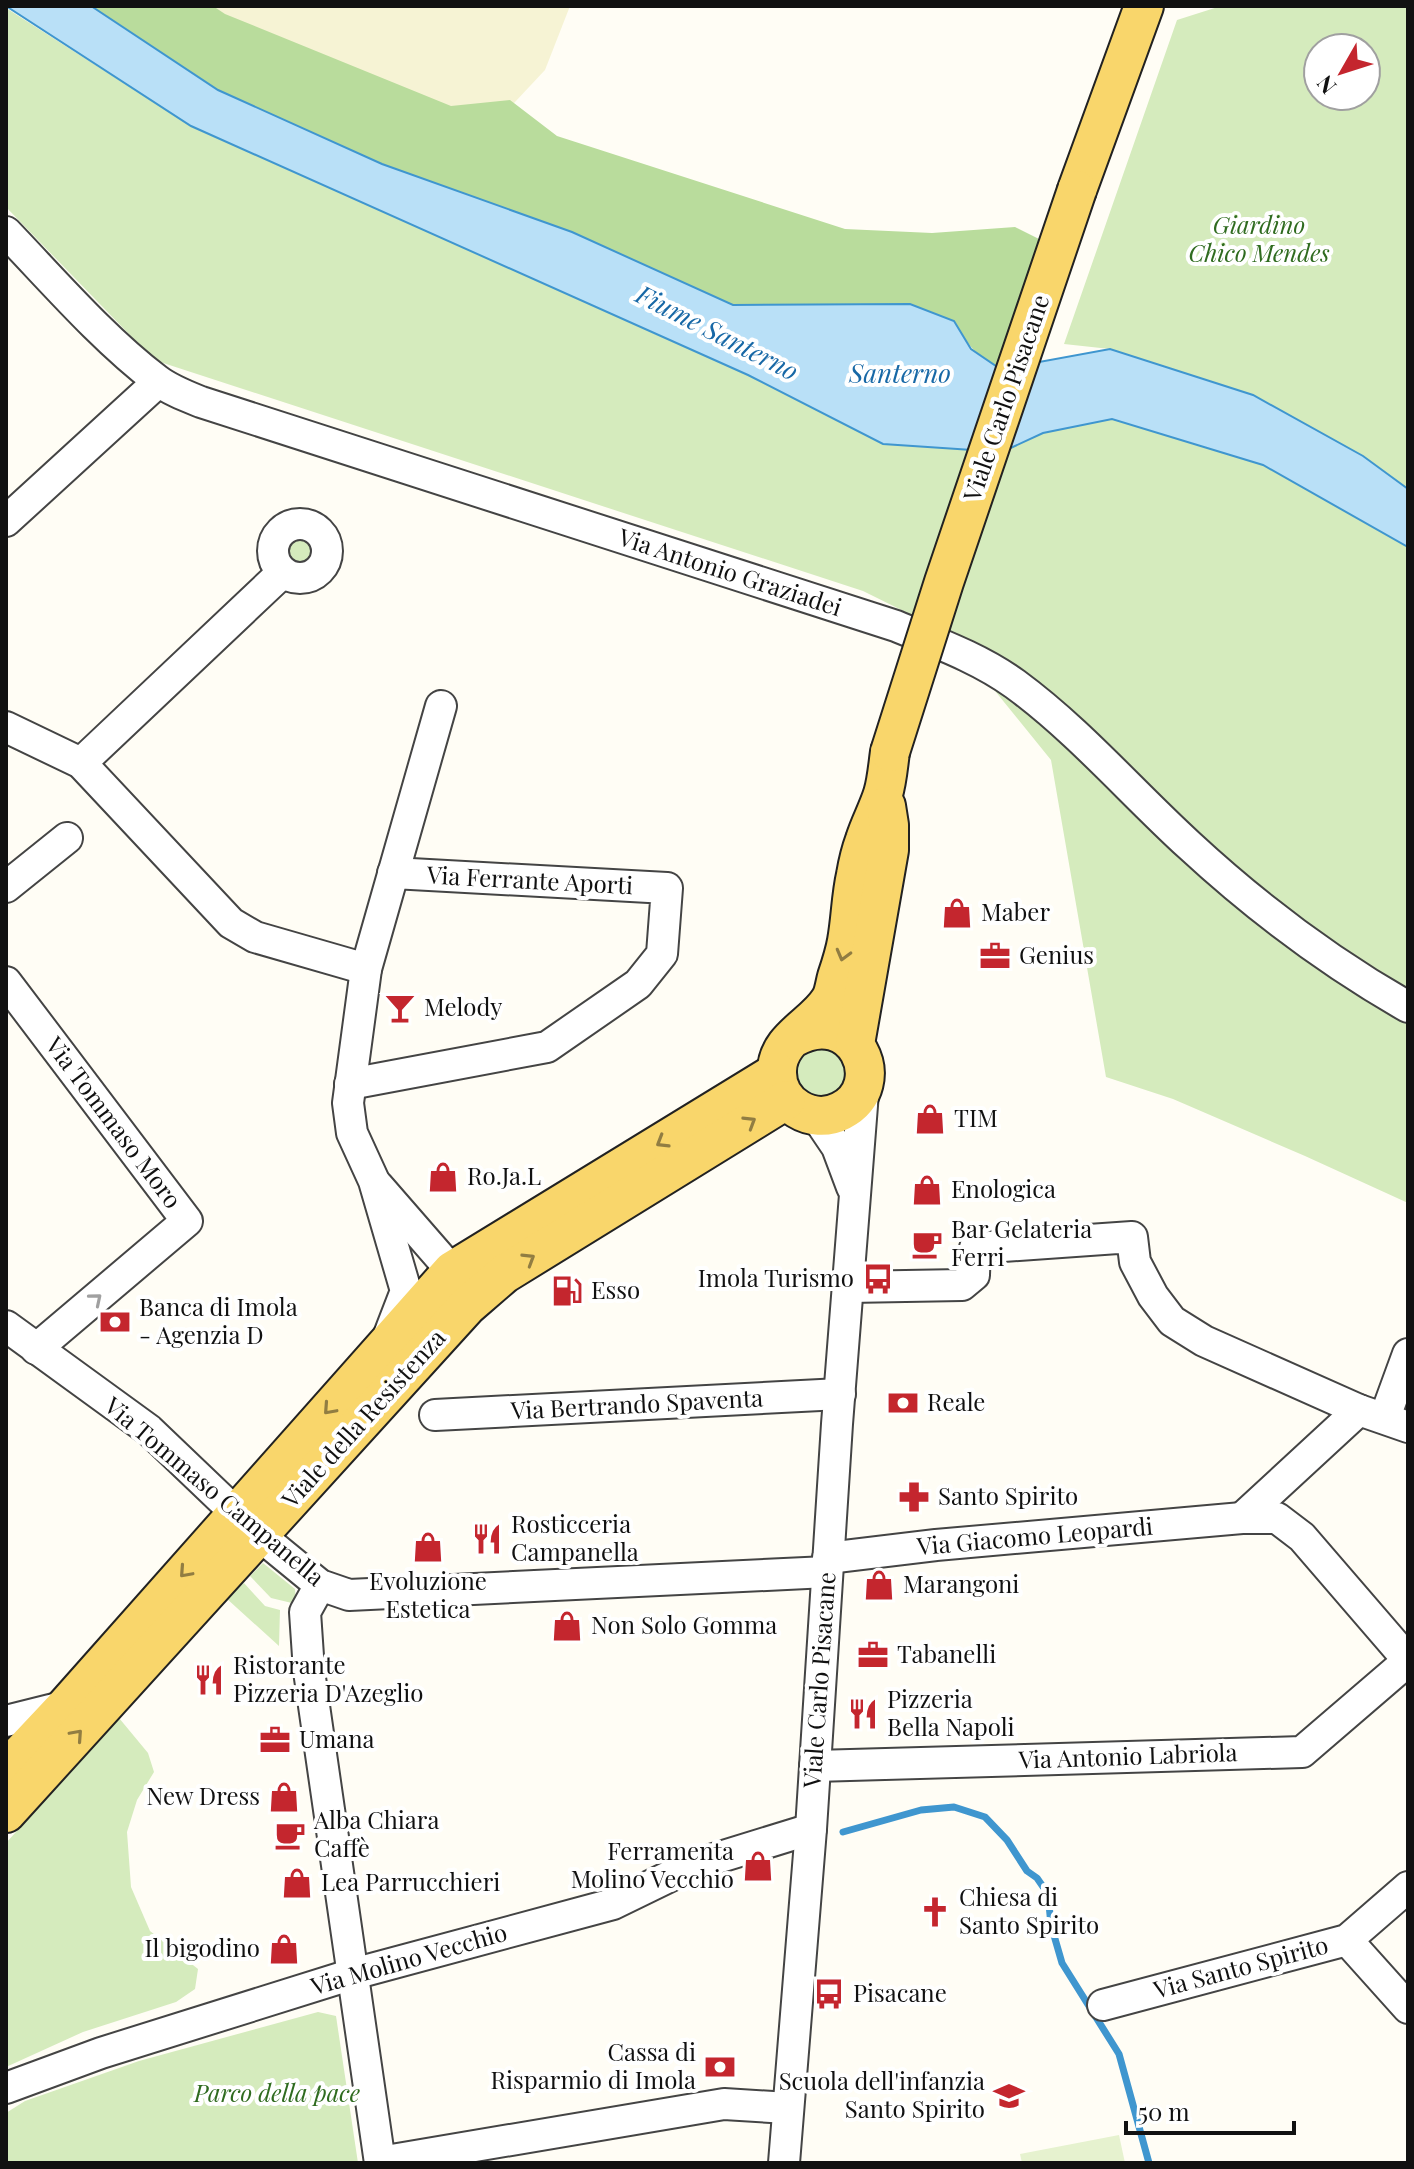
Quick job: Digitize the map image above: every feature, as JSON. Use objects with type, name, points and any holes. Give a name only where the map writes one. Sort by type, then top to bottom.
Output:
[{"type":"main road","name":"Viale Carlo Pisacane","points":[[883,793],[889,825],[889,850],[873,941],[860,1060],[861,1090],[854,1102],[830,1115],[793,1096],[779,1059],[784,1047],[831,999],[847,944],[855,878],[864,841],[883,793],[890,752],[944,582],[1077,190],[1144,6]]},
{"type":"main road","points":[[855,878],[865,881],[873,892],[870,922],[873,941]]},
{"type":"main road","points":[[793,1038],[818,1028],[832,1030],[845,1035],[860,1060]]},
{"type":"main road","name":"Viale della Resistenza","points":[[11,1791],[66,1706],[248,1524],[381,1351],[452,1289],[793,1096]]},
{"type":"main road","name":"Viale della Resistenza","points":[[11,1791],[452,1289]]},
{"type":"street","name":"Via Antonio Graziadei","points":[[6,232],[158,382],[179,393],[896,626],[969,656],[1014,683],[1054,715],[1190,846],[1290,931],[1408,1007]]},
{"type":"street","points":[[6,521],[158,382]]},
{"type":"street","points":[[81,763],[282,573]]},
{"type":"street","points":[[381,1351],[406,1291],[374,1181],[352,1133],[348,1103],[366,969],[441,706]]},
{"type":"street","points":[[6,727],[81,763],[231,923],[255,937],[366,969]]},
{"type":"street","points":[[6,887],[67,838]]},
{"type":"street","name":"Via Ferrante Aporti","points":[[350,1084],[547,1047],[638,984],[662,954],[667,888],[393,873]]},
{"type":"street","name":"Via Tommaso Moro","points":[[6,982],[187,1221],[36,1349]]},
{"type":"street","name":"Viale Carlo Pisacane","points":[[784,2163],[849,1287],[860,1060]]},
{"type":"street","name":"Viale Carlo Pisacane","points":[[793,1096],[837,1147],[855,1196]]},
{"type":"street","points":[[374,1181],[452,1289]]},
{"type":"street","points":[[389,1237],[422,1277],[452,1289]]},
{"type":"street","points":[[849,1287],[962,1285],[974,1275],[975,1248],[1132,1237],[1135,1262],[1153,1296],[1172,1321],[1204,1341],[1384,1418]]},
{"type":"street","name":"Via Tommaso Campanella","points":[[6,1326],[149,1430],[248,1524],[320,1585],[349,1595],[827,1565]]},
{"type":"street","points":[[1242,1518],[1384,1418],[1408,1354]]},
{"type":"street","name":"Via Bertrando Spaventa","points":[[435,1415],[840,1394]]},
{"type":"street","name":"Via Giacomo Leopardi","points":[[827,1565],[936,1545],[1242,1518],[1277,1518],[1302,1537],[1408,1660]]},
{"type":"street","points":[[320,1585],[305,1612],[309,1671],[380,2163],[724,2104],[788,2108]]},
{"type":"street","name":"Via Antonio Labriola","points":[[815,1766],[1302,1752],[1408,1660]]},
{"type":"street","points":[[6,1721],[66,1706]]},
{"type":"street","name":"Via Molino Vecchio","points":[[6,2088],[101,2053],[353,1974],[613,1904],[691,1866],[811,1829]]},
{"type":"street","name":"Via Santo Spirito","points":[[1103,2005],[1347,1940],[1408,1887]]},
{"type":"street","points":[[1347,1940],[1408,2008]]},
{"type":"shaded area","points":[[205,6],[570,6],[545,70],[488,131]]},
{"type":"green space","points":[[91,6],[213,6],[225,14],[451,106],[510,100],[557,136],[845,229],[932,233],[1015,227],[1049,244],[1006,368],[981,357],[954,321],[817,305],[733,305],[572,232],[382,164],[218,90]]},
{"type":"green space","name":"Giardino Chico Mendes","points":[[1221,6],[1408,6],[1408,489],[1363,456],[1253,395],[1110,349],[1064,344],[1177,20]]},
{"type":"green space","points":[[6,8],[191,126],[748,375],[883,444],[1002,452],[1043,433],[1112,419],[1263,465],[1408,547],[1408,1203],[1173,1099],[1106,1077],[1051,760],[948,633],[863,591],[154,360],[6,207]]},
{"type":"green space","points":[[297,539],[308,544],[313,555],[308,566],[297,571],[286,566],[281,555],[286,544]]},
{"type":"green space","points":[[821,1048],[838,1055],[845,1072],[838,1089],[821,1096],[804,1089],[797,1072],[804,1055]]},
{"type":"green space","points":[[263,1563],[295,1589],[296,1604],[271,1598],[250,1576]]},
{"type":"green space","points":[[244,1583],[265,1606],[280,1610],[279,1646],[226,1598]]},
{"type":"green space","points":[[119,1718],[148,1753],[154,1772],[137,1800],[127,1832],[131,1887],[150,1931],[198,1969],[195,1989],[176,2002],[83,2032],[6,2067],[6,1843]]},
{"type":"green space","name":"Parco della pace","points":[[318,2012],[336,2016],[358,2163],[6,2163],[6,2113],[25,2101],[139,2061]]},
{"type":"green space","points":[[1119,2135],[1125,2163],[1022,2163],[1020,2154]]},
{"type":"water","name":"Santerno","points":[[6,6],[91,6],[218,90],[382,164],[572,232],[733,305],[910,304],[954,321],[971,349],[996,366],[1006,368],[1110,349],[1253,395],[1363,456],[1408,489],[1408,547],[1263,465],[1112,419],[1043,433],[1002,452],[883,444],[748,375],[191,126]]},
{"type":"waterway","points":[[843,1832],[921,1810],[954,1807],[985,1817],[1007,1840],[1027,1871],[1037,1878],[1048,1894],[1051,1925],[1062,1963],[1119,2054],[1149,2163]]},
{"type":"place","name":"Maber","points":[[957,913]]},
{"type":"place","name":"Genius","points":[[995,956]]},
{"type":"place","name":"Melody","points":[[400,1008]]},
{"type":"place","name":"TIM","points":[[930,1119]]},
{"type":"place","name":"Ro.Ja.L","points":[[443,1177]]},
{"type":"place","name":"Enologica","points":[[927,1190]]},
{"type":"place","name":"Bar Gelateria Ferri","points":[[927,1244]]},
{"type":"place","name":"Imola Turismo","points":[[878,1279]]},
{"type":"place","name":"Esso","points":[[567,1291]]},
{"type":"place","name":"Banca di Imola - Agenzia D","points":[[115,1322]]},
{"type":"place","name":"Reale","points":[[903,1403]]},
{"type":"place","name":"Santo Spirito","points":[[914,1497]]},
{"type":"place","name":"Rosticceria Campanella","points":[[487,1539]]},
{"type":"place","name":"Evoluzione Estetica","points":[[428,1547]]},
{"type":"place","name":"Marangoni","points":[[879,1585]]},
{"type":"place","name":"Non Solo Gomma","points":[[567,1626]]},
{"type":"place","name":"Tabanelli","points":[[873,1655]]},
{"type":"place","name":"Ristorante Pizzeria D'Azeglio","points":[[209,1680]]},
{"type":"place","name":"Pizzeria Bella Napoli","points":[[863,1714]]},
{"type":"place","name":"Umana","points":[[275,1740]]},
{"type":"place","name":"New Dress","points":[[284,1797]]},
{"type":"place","name":"Alba Chiara Caffè","points":[[290,1835]]},
{"type":"place","name":"Ferramenta Molino Vecchio","points":[[758,1866]]},
{"type":"place","name":"Lea Parrucchieri","points":[[297,1883]]},
{"type":"place","name":"Chiesa di Santo Spirito","points":[[935,1912]]},
{"type":"place","name":"Il bigodino","points":[[284,1949]]},
{"type":"place","name":"Pisacane","points":[[829,1994]]},
{"type":"place","name":"Cassa di Risparmio di Imola","points":[[720,2067]]},
{"type":"place","name":"Scuola dell'infanzia Santo Spirito","points":[[1009,2096]]},
{"type":"water label","name":"Fiume Santerno","points":[[717,333]]}]
